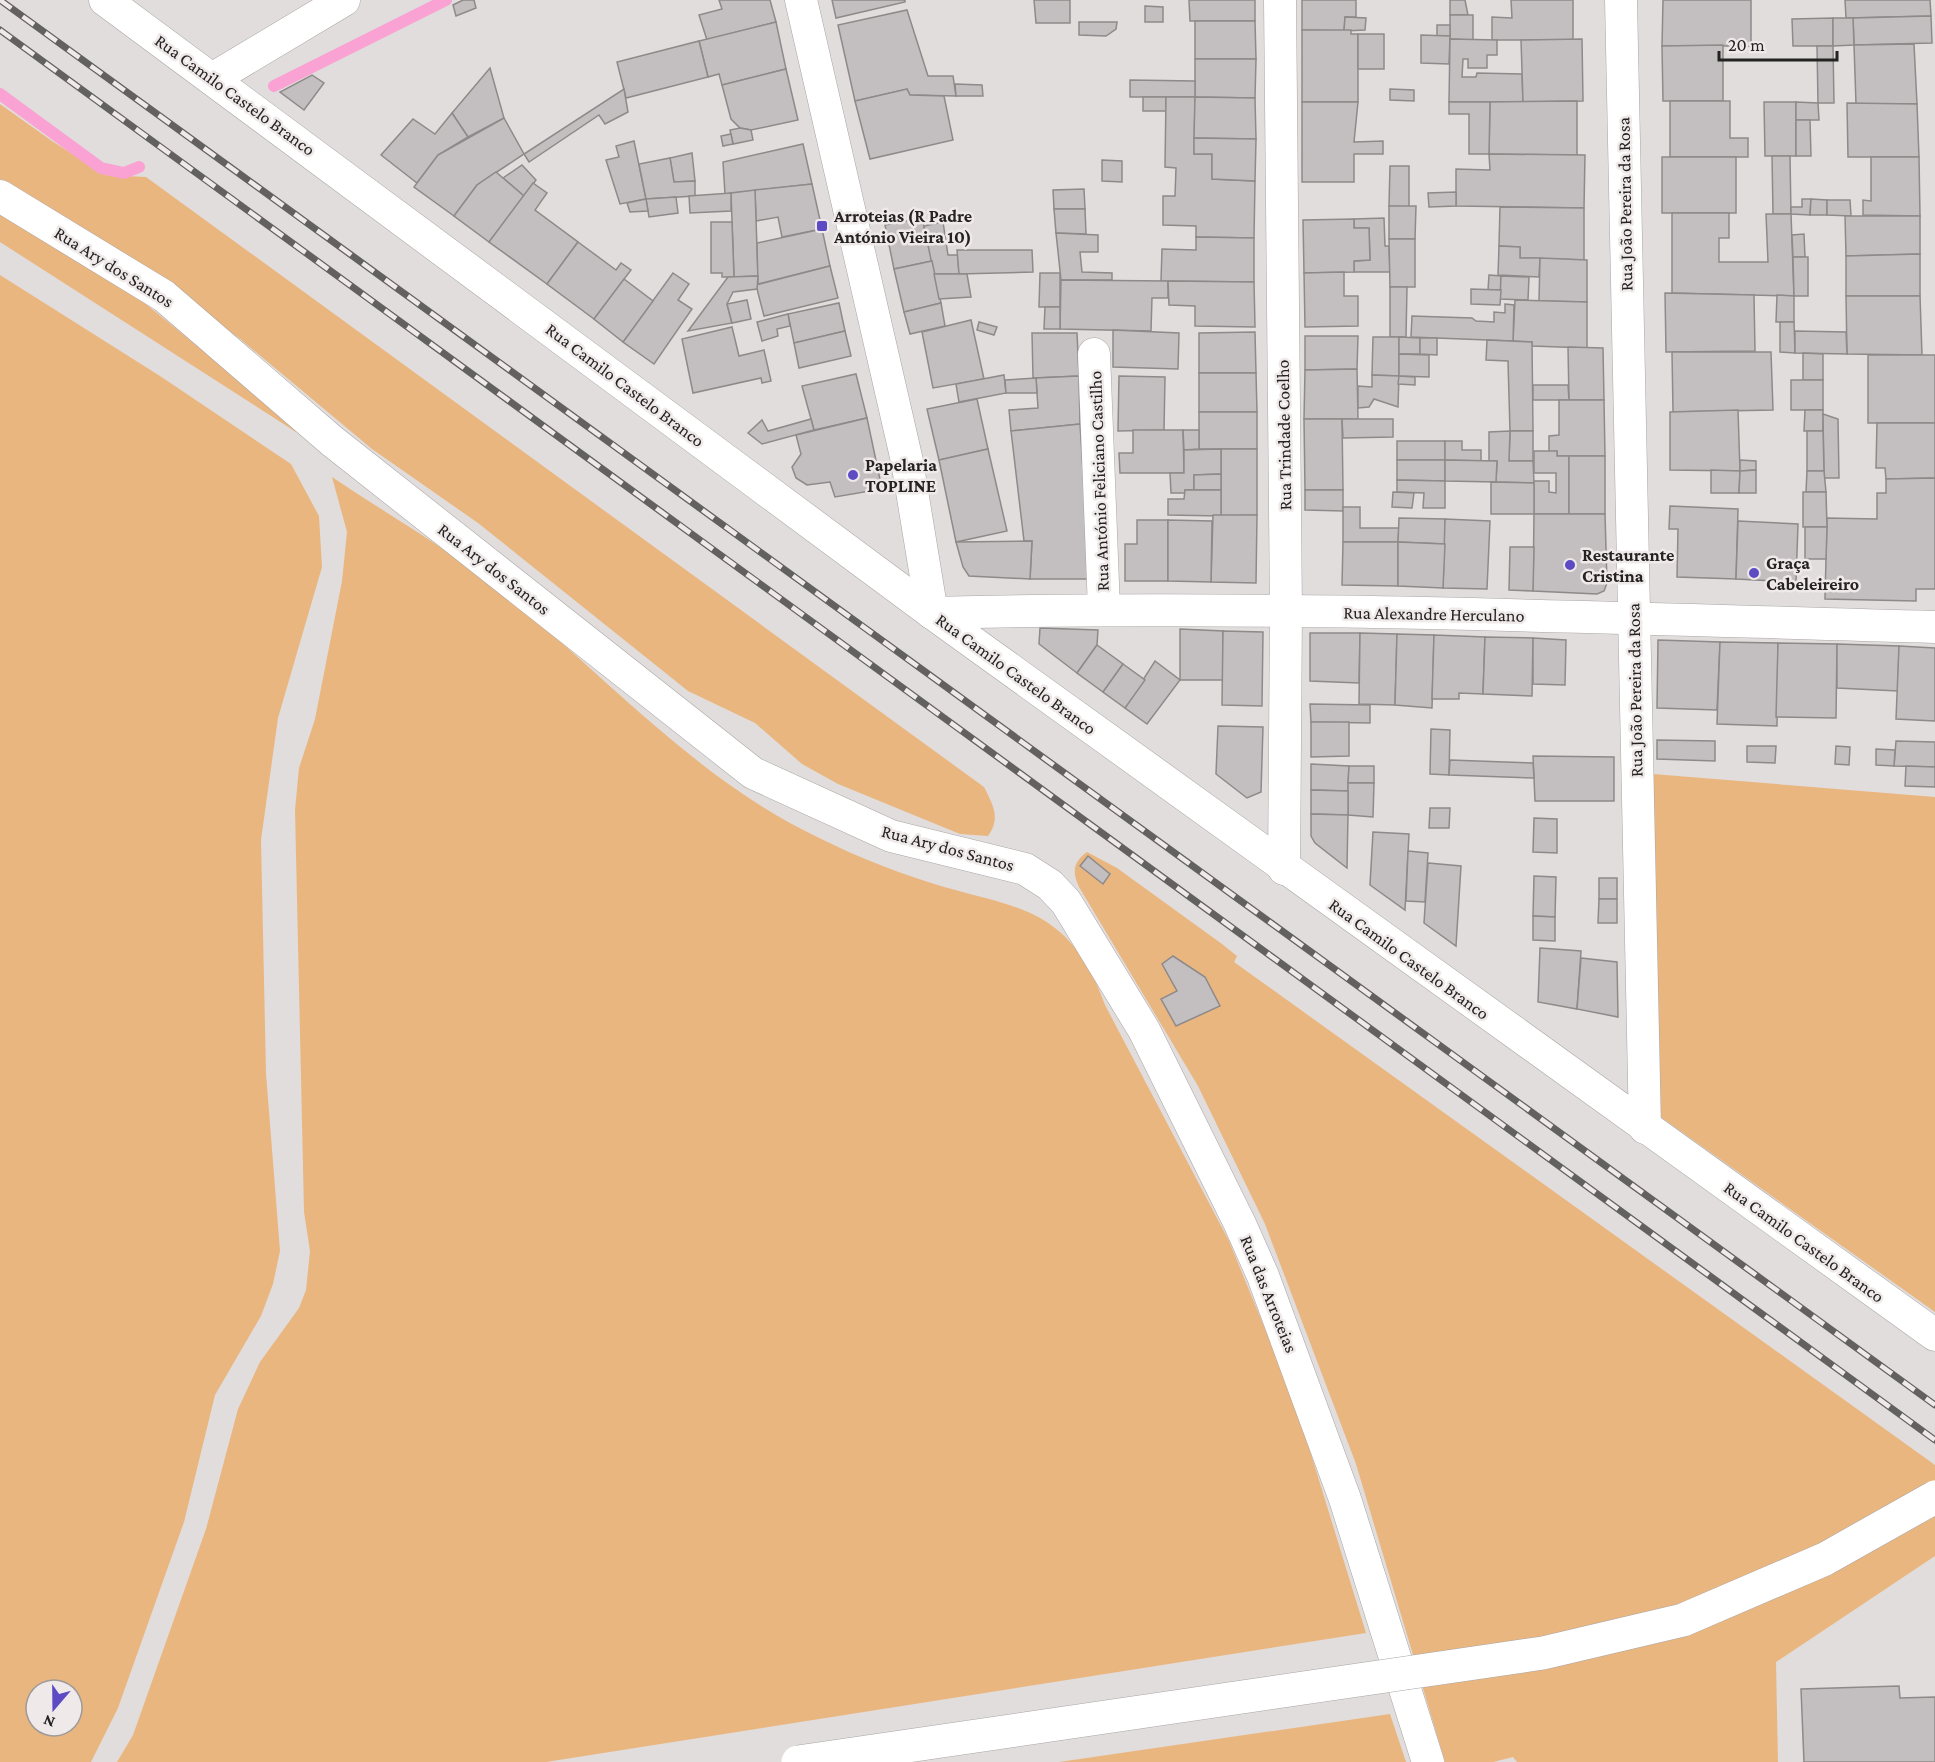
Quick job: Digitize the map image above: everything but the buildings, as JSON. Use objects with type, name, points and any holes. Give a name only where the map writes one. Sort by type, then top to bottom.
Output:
[{"type":"street","name":"Rua Camilo Castelo Branco","points":[[105,0],[932,613],[1284,869],[1935,1335]]},
{"type":"street","points":[[212,79],[344,0]]},
{"type":"street","points":[[801,0],[908,461],[932,613]]},
{"type":"street","name":"Rua Trindade Coelho","points":[[1280,0],[1286,610],[1284,869]]},
{"type":"street","name":"Rua João Pereira da Rosa","points":[[1621,0],[1645,1128]]},
{"type":"street","name":"Rua Ary dos Santos","points":[[0,196],[164,296],[332,441],[753,773],[891,836],[1025,869]]},
{"type":"street","name":"Rua António Feliciano Castilho","points":[[1095,354],[1104,609]]},
{"type":"street","name":"Rua Alexandre Herculano","points":[[932,613],[1104,609],[1286,610],[1935,627]]},
{"type":"street","name":"Rua das Arroteias","points":[[1025,869],[1050,885],[1066,902],[1106,964],[1172,1085],[1240,1224],[1296,1360],[1345,1499],[1428,1762]]},
{"type":"street","points":[[798,1762],[1543,1653],[1683,1620],[1825,1559],[1935,1497]]},
{"type":"shaded area","points":[[0,104],[52,141],[106,175],[146,177],[984,787],[993,806],[995,817],[988,836],[960,834],[838,784],[802,764],[755,723],[688,691],[478,523],[372,449],[239,338],[32,197],[0,179]]},
{"type":"shaded area","points":[[0,203],[98,265],[304,433],[296,432],[0,242]]},
{"type":"shaded area","points":[[0,275],[160,376],[291,464],[319,516],[322,567],[278,718],[261,840],[266,1073],[280,1251],[273,1284],[261,1316],[215,1395],[184,1522],[118,1708],[91,1762],[0,1762]]},
{"type":"shaded area","points":[[332,477],[492,584],[681,748],[753,800],[805,831],[866,859],[946,888],[1029,912],[1051,925],[1071,944],[1089,970],[1105,1005],[1229,1241],[1295,1402],[1366,1633],[546,1762],[117,1762],[133,1735],[206,1529],[238,1409],[260,1362],[299,1308],[306,1290],[310,1251],[304,1212],[295,810],[299,768],[315,719],[342,581],[347,532]]},
{"type":"shaded area","points":[[1653,774],[1935,797],[1935,1312],[1655,1113]]},
{"type":"shaded area","points":[[1087,852],[1117,868],[1237,956],[1234,962],[1935,1465],[1935,1556],[1776,1662],[1778,1762],[1517,1762],[1513,1757],[1493,1762],[1445,1762],[1356,1464],[1265,1224],[1198,1086],[1079,887],[1075,877],[1075,868]]},
{"type":"shaded area","points":[[1390,1714],[1406,1762],[1059,1762]]},
{"type":"waterway","points":[[274,86],[446,0]]},
{"type":"waterway","points":[[0,94],[101,168],[124,173],[139,167]]},
{"type":"railway","points":[[0,0],[1935,1405]]},
{"type":"railway","points":[[0,30],[1935,1440]]},
{"type":"place","name":"Arroteias (R Padre António Vieira 10)","points":[[822,226]]},
{"type":"place","name":"Papelaria TOPLINE","points":[[853,475]]},
{"type":"place","name":"Restaurante Cristina","points":[[1570,565]]},
{"type":"place","name":"Graça Cabeleireiro","points":[[1754,573]]}]
